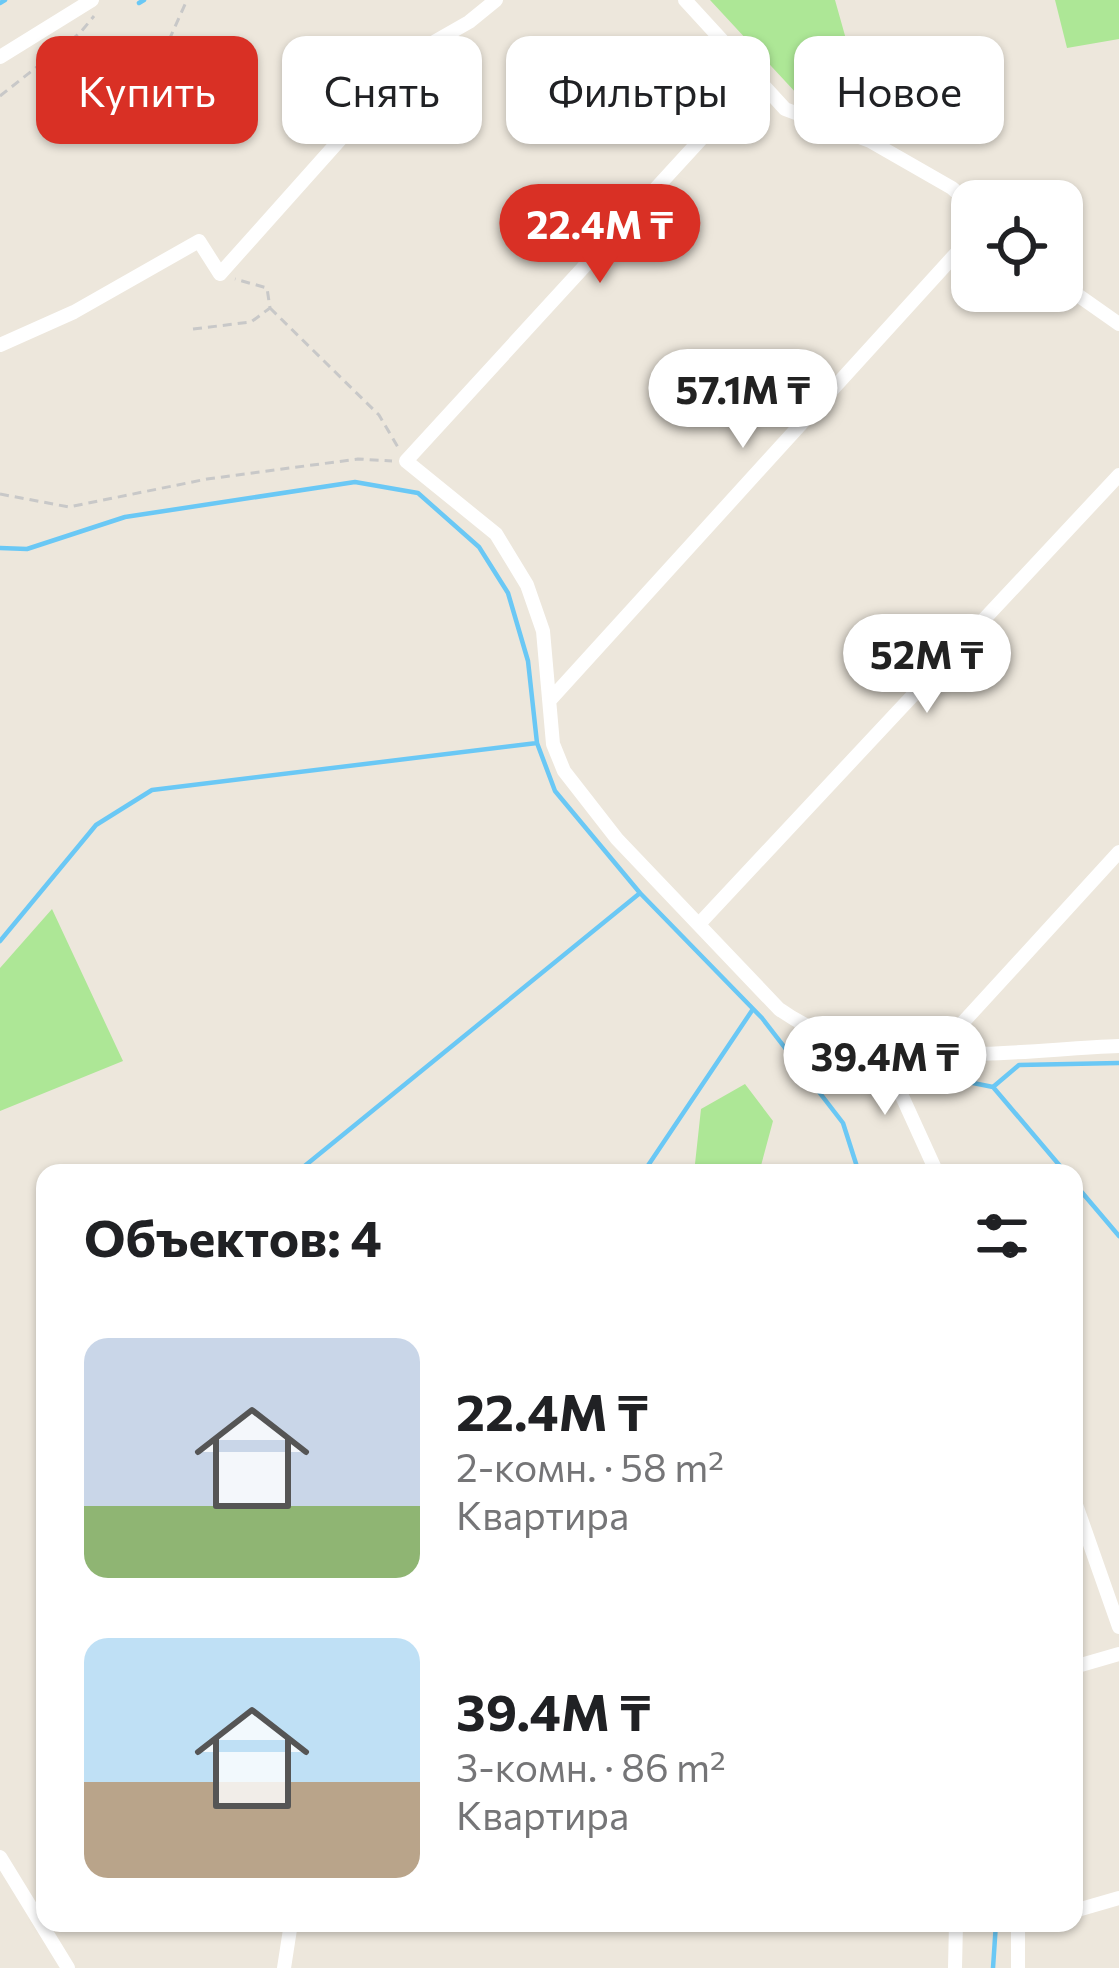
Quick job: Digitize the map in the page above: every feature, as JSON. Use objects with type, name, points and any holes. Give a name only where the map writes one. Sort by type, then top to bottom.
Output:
[{"type":"street","points":[[0,57],[92,0]]},
{"type":"street","points":[[0,345],[74,312],[200,241],[220,274],[420,50],[496,0]]},
{"type":"street","points":[[685,0],[718,36]]},
{"type":"street","points":[[770,93],[784,109],[870,141],[951,187]]},
{"type":"street","points":[[697,144],[406,461],[496,534],[527,585],[543,631],[553,744],[564,771],[616,839],[779,1009],[833,1040],[905,1052],[1119,1046]]},
{"type":"street","points":[[550,700],[951,259]]},
{"type":"street","points":[[1083,298],[1119,323]]},
{"type":"street","points":[[700,923],[1119,475]]},
{"type":"street","points":[[935,1053],[1119,853]]},
{"type":"street","points":[[905,1052],[901,1094],[933,1164]]},
{"type":"street","points":[[1083,1525],[1119,1627]]},
{"type":"street","points":[[1083,1664],[1119,1654]]},
{"type":"street","points":[[0,1857],[36,1916]]},
{"type":"street","points":[[1083,1908],[1119,1898]]},
{"type":"street","points":[[46,1932],[68,1968]]},
{"type":"street","points":[[284,1968],[290,1932]]},
{"type":"street","points":[[955,1968],[956,1932]]},
{"type":"street","points":[[1018,1968],[1021,1932]]},
{"type":"path","points":[[171,36],[187,0]]},
{"type":"path","points":[[0,96],[80,33],[94,16]]},
{"type":"path","points":[[220,274],[267,288],[270,308],[379,415],[406,461]]},
{"type":"path","points":[[193,329],[251,322],[270,308]]},
{"type":"path","points":[[0,494],[69,507],[207,479],[358,459],[406,461]]},
{"type":"green space","points":[[710,0],[835,0],[845,36],[794,36],[794,91],[770,65],[770,36],[743,36]]},
{"type":"green space","points":[[1055,0],[1119,0],[1119,39],[1067,48]]},
{"type":"green space","points":[[52,909],[123,1061],[0,1111],[0,968]]},
{"type":"green space","points":[[745,1084],[773,1121],[761,1164],[695,1164],[701,1109]]},
{"type":"waterway","points":[[0,3],[5,0]]},
{"type":"waterway","points":[[139,3],[144,0]]},
{"type":"waterway","points":[[0,548],[27,549],[125,517],[355,482],[418,493],[479,547],[508,593],[528,661],[537,743],[555,791],[640,893],[762,1018],[843,1123],[856,1164]]},
{"type":"waterway","points":[[0,941],[96,825],[152,790],[537,743]]},
{"type":"waterway","points":[[307,1164],[640,893]]},
{"type":"waterway","points":[[649,1164],[753,1009]]},
{"type":"waterway","points":[[993,1087],[1019,1065],[1119,1063]]},
{"type":"waterway","points":[[908,1081],[953,1079],[993,1087],[1058,1164]]},
{"type":"waterway","points":[[819,1092],[853,1083],[896,1081]]},
{"type":"waterway","points":[[1083,1194],[1119,1236]]},
{"type":"waterway","points":[[993,1968],[995,1932]]}]
